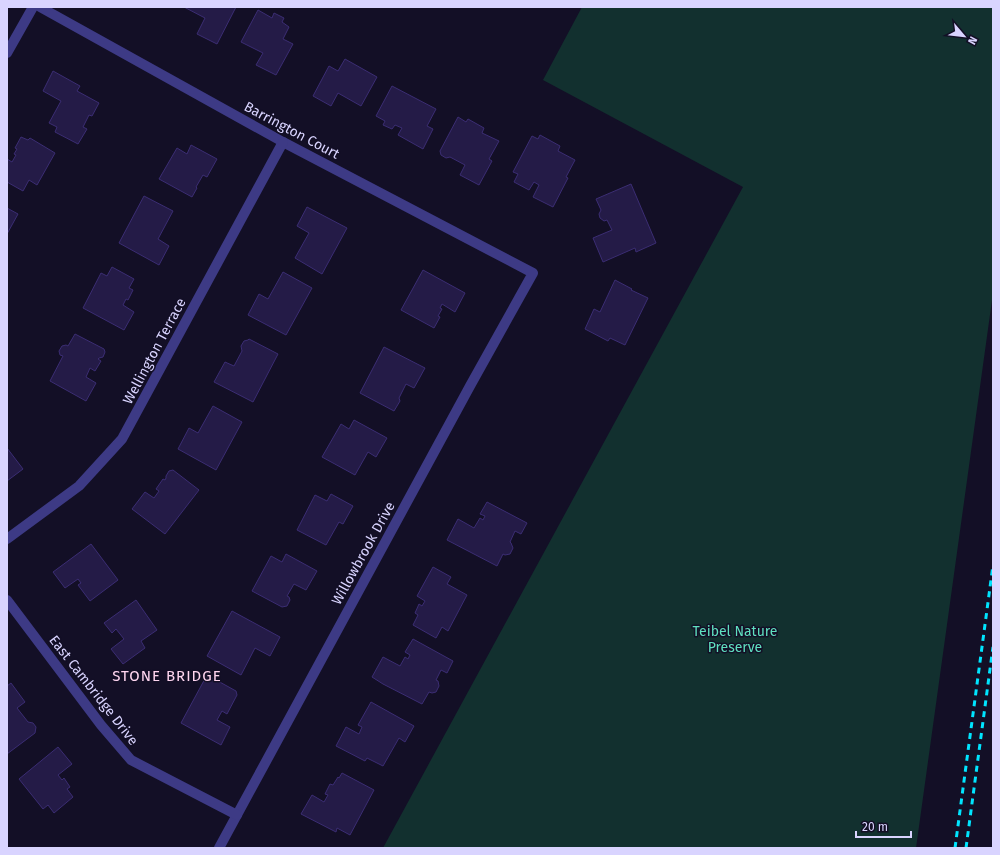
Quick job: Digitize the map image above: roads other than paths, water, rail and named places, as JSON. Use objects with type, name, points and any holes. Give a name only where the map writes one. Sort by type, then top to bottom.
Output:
[{"type":"street","points":[[7,53],[33,7]]},
{"type":"street","name":"Barrington Court","points":[[40,7],[283,142],[533,273]]},
{"type":"street","name":"Wellington Terrace","points":[[7,539],[78,486],[122,439],[283,142]]},
{"type":"street","name":"Willowbrook Drive","points":[[219,848],[466,393],[533,273]]},
{"type":"street","name":"East Cambridge Drive","points":[[7,600],[101,726],[131,760],[237,815]]},
{"type":"railway","points":[[955,848],[993,565]]},
{"type":"railway","points":[[966,848],[993,647]]},
{"type":"district","name":"STONE BRIDGE","points":[[167,676]]},
{"type":"park label","name":"Teibel Nature Preserve","points":[[735,640]]}]
